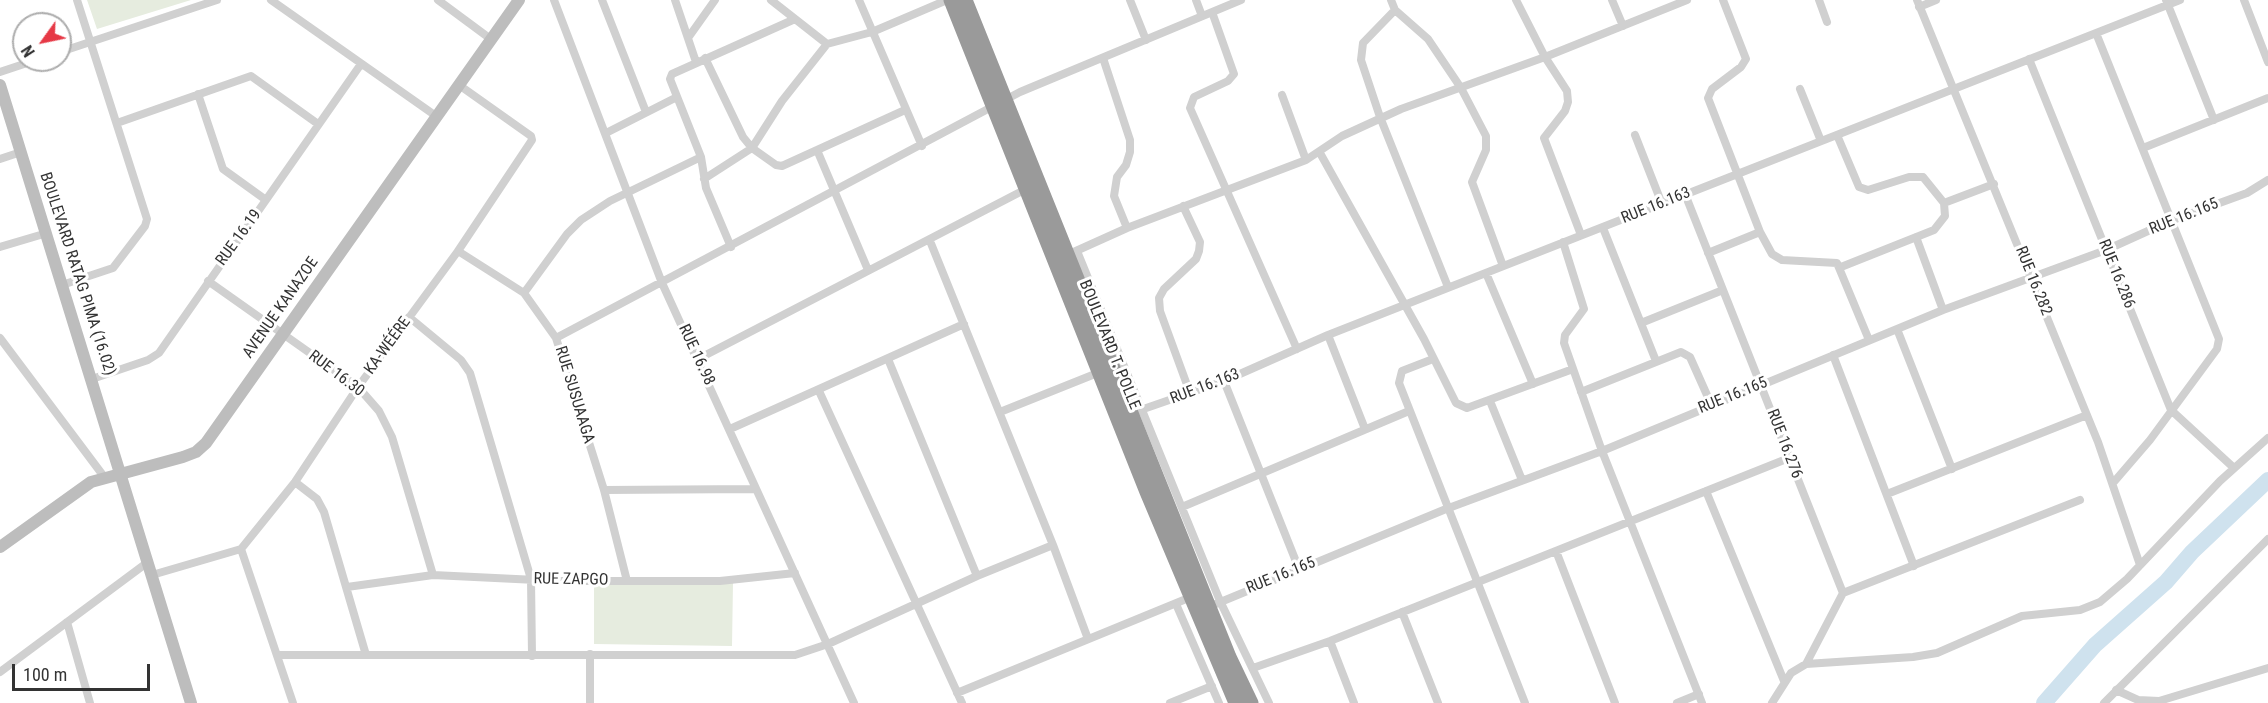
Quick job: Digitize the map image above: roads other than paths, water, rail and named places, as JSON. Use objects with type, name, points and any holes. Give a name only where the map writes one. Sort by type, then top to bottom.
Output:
[{"type":"highway","name":"BOULEVARD T. POLLE","points":[[949,0],[1072,253],[1204,604],[1236,703]]},
{"type":"highway","name":"BOULEVARD T. POLLE","points":[[965,0],[1028,189],[1100,372],[1131,413]]},
{"type":"highway","name":"BOULEVARD T. POLLE","points":[[1204,604],[1251,703]]},
{"type":"street","points":[[62,285],[113,268],[145,226],[147,213],[77,0]]},
{"type":"street","points":[[72,48],[217,0]]},
{"type":"street","points":[[271,0],[436,116]]},
{"type":"street","points":[[438,0],[492,40]]},
{"type":"street","name":"AVENUE KANAZOE","points":[[0,547],[74,492],[105,478],[183,457],[201,447],[216,432],[519,0]]},
{"type":"street","points":[[555,2],[565,0]]},
{"type":"street","points":[[602,0],[646,112]]},
{"type":"street","points":[[675,0],[696,62]]},
{"type":"street","points":[[688,38],[715,0]]},
{"type":"street","points":[[771,0],[827,44]]},
{"type":"street","points":[[859,0],[922,146]]},
{"type":"street","points":[[704,179],[752,147],[782,101],[827,44],[872,32],[949,0]]},
{"type":"street","points":[[1130,0],[1146,40]]},
{"type":"street","points":[[1196,0],[1202,16]]},
{"type":"street","points":[[556,338],[1000,103],[1103,57],[1241,0]]},
{"type":"street","points":[[1391,0],[1395,10],[1425,35],[1461,88],[1486,136],[1486,150],[1472,182],[1503,266]]},
{"type":"street","points":[[1516,0],[1545,57],[1567,91],[1569,102],[1544,138],[1545,146],[1581,235]]},
{"type":"street","points":[[1612,0],[1623,26]]},
{"type":"street","points":[[1072,253],[1183,206],[1306,160],[1320,153],[1342,136],[1380,117],[1545,57],[1687,0]]},
{"type":"street","points":[[1723,0],[1746,59],[1741,67],[1712,88],[1708,98],[1760,232],[1772,254],[1782,260],[1800,263],[1832,262],[1841,267],[1869,340]]},
{"type":"street","points":[[1819,0],[1827,22]]},
{"type":"street","points":[[1918,3],[1936,0]]},
{"type":"street","name":"RUE 16.163","points":[[1131,413],[1224,381],[1404,304],[2096,33],[2167,2],[2180,0]]},
{"type":"street","points":[[2244,0],[2268,62]]},
{"type":"street","name":"RUE 16.98","points":[[555,2],[662,283],[854,703]]},
{"type":"street","points":[[2167,2],[2214,120]]},
{"type":"street","name":"RUE 16.282","points":[[1918,3],[2087,415],[2113,483],[2140,565]]},
{"type":"street","points":[[1395,10],[1363,43],[1360,51],[1380,117],[1448,287]]},
{"type":"street","points":[[1212,12],[1234,74],[1228,81],[1194,98],[1190,105],[1297,350]]},
{"type":"street","points":[[731,247],[704,179],[701,157],[670,79],[672,74],[696,62],[795,19]]},
{"type":"street","points":[[2096,33],[2219,339],[2217,349],[2113,483]]},
{"type":"street","points":[[1103,57],[1130,140],[1130,152],[1126,165],[1117,177],[1114,196],[1128,228]]},
{"type":"street","points":[[705,58],[734,123],[752,147],[770,162],[782,166],[905,110]]},
{"type":"street","name":"RUE 16.286","points":[[2029,59],[2171,410],[2234,468]]},
{"type":"street","name":"RUE 16.19","points":[[93,379],[154,357],[361,64]]},
{"type":"street","points":[[117,123],[251,76],[318,124]]},
{"type":"street","name":"BOULEVARD RATAG PIMA (16.02)","points":[[0,85],[93,379],[191,703]]},
{"type":"street","name":"KA-WÉÉRE","points":[[242,549],[295,482],[358,387],[458,251],[532,138],[459,85]]},
{"type":"street","points":[[1800,89],[1821,141]]},
{"type":"street","points":[[198,94],[223,169],[266,201]]},
{"type":"street","points":[[1282,95],[1306,160]]},
{"type":"street","points":[[606,133],[677,97]]},
{"type":"street","points":[[2143,148],[2268,98]]},
{"type":"street","points":[[1635,135],[1662,204]]},
{"type":"street","points":[[1837,135],[1859,187],[1868,190],[1916,176],[1927,181],[1944,203],[1942,223],[1934,230],[1841,267]]},
{"type":"street","points":[[817,150],[868,270]]},
{"type":"street","points":[[0,159],[21,153]]},
{"type":"street","points":[[1320,153],[1456,403],[1467,408],[1572,369]]},
{"type":"street","points":[[524,293],[567,234],[581,220],[610,201],[701,157]]},
{"type":"street","name":"RUE 16.165","points":[[957,693],[1176,604],[1204,604],[1299,569],[1446,509],[1602,451],[1943,310],[2106,250],[2170,221],[2247,193],[2268,180]]},
{"type":"street","points":[[1944,203],[1994,184]]},
{"type":"street","points":[[698,359],[1028,189]]},
{"type":"street","name":"RUE 16.276","points":[[1685,194],[1843,593]]},
{"type":"street","points":[[1183,206],[1197,236],[1199,251],[1196,259],[1164,289],[1159,298],[1160,311],[1190,393]]},
{"type":"street","points":[[1603,228],[1656,361]]},
{"type":"street","points":[[1708,253],[1760,232]]},
{"type":"street","points":[[0,247],[47,234]]},
{"type":"street","points":[[1916,237],[1943,310]]},
{"type":"street","points":[[930,241],[1053,545],[1088,639]]},
{"type":"street","points":[[1563,242],[1584,309],[1564,339],[1572,369],[1602,451],[1701,699],[1677,703]]},
{"type":"street","name":"RUE SUSUAAGA","points":[[458,251],[524,293],[556,338],[604,490],[627,580]]},
{"type":"street","points":[[1486,273],[1533,384]]},
{"type":"street","name":"RUE 16.30","points":[[208,281],[358,387],[379,411],[392,437],[433,574]]},
{"type":"street","points":[[1641,323],[1723,290]]},
{"type":"street","points":[[409,317],[461,360],[470,373],[531,579],[532,656]]},
{"type":"street","points":[[730,429],[964,324]]},
{"type":"street","points":[[1897,329],[1952,469]]},
{"type":"street","points":[[1328,335],[1365,429]]},
{"type":"street","points":[[0,338],[105,478]]},
{"type":"street","points":[[1581,392],[1681,352],[1686,353],[1693,362],[1711,404]]},
{"type":"street","points":[[1833,355],[1914,566]]},
{"type":"street","points":[[888,359],[977,576]]},
{"type":"street","points":[[1433,359],[1402,371],[1399,377],[1409,411],[1446,509],[1525,703]]},
{"type":"street","points":[[1000,412],[1100,372]]},
{"type":"street","points":[[1224,381],[1299,569]]},
{"type":"street","points":[[819,391],[962,703]]},
{"type":"street","points":[[1490,401],[1522,480]]},
{"type":"street","points":[[1182,507],[1409,411]]},
{"type":"street","points":[[1131,413],[1182,507],[1204,604],[1253,668],[1269,703]]},
{"type":"street","points":[[1887,494],[2087,415]]},
{"type":"street","points":[[1806,664],[1913,657],[1937,653],[2022,616],[2088,608],[2110,595],[2234,468],[2268,438]]},
{"type":"street","points":[[1253,668],[1330,641],[1789,458]]},
{"type":"street","points":[[295,482],[321,505],[366,656]]},
{"type":"street","points":[[604,490],[755,489]]},
{"type":"street","points":[[1706,491],[1784,681]]},
{"type":"street","points":[[1772,703],[1784,681],[1806,664],[1843,593],[2080,500]]},
{"type":"street","points":[[2104,703],[2268,539]]},
{"type":"street","points":[[278,655],[789,656],[828,644],[977,576],[1053,545]]},
{"type":"street","points":[[152,575],[242,549],[293,703]]},
{"type":"street","points":[[1556,551],[1615,703]]},
{"type":"street","points":[[0,672],[148,562]]},
{"type":"street","name":"RUE ZAPGO","points":[[347,587],[433,574],[531,579],[743,580],[795,573]]},
{"type":"street","points":[[1176,604],[1219,703]]},
{"type":"street","points":[[1402,612],[1438,703]]},
{"type":"street","points":[[67,622],[90,703]]},
{"type":"street","points":[[1330,641],[1354,703]]},
{"type":"street","points":[[590,703],[591,654]]},
{"type":"street","points":[[2116,690],[2138,700],[2159,701],[2268,668]]},
{"type":"street","points":[[1170,703],[1212,686]]},
{"type":"waterway","points":[[2044,703],[2095,645],[2166,582],[2192,552],[2268,480]]}]
